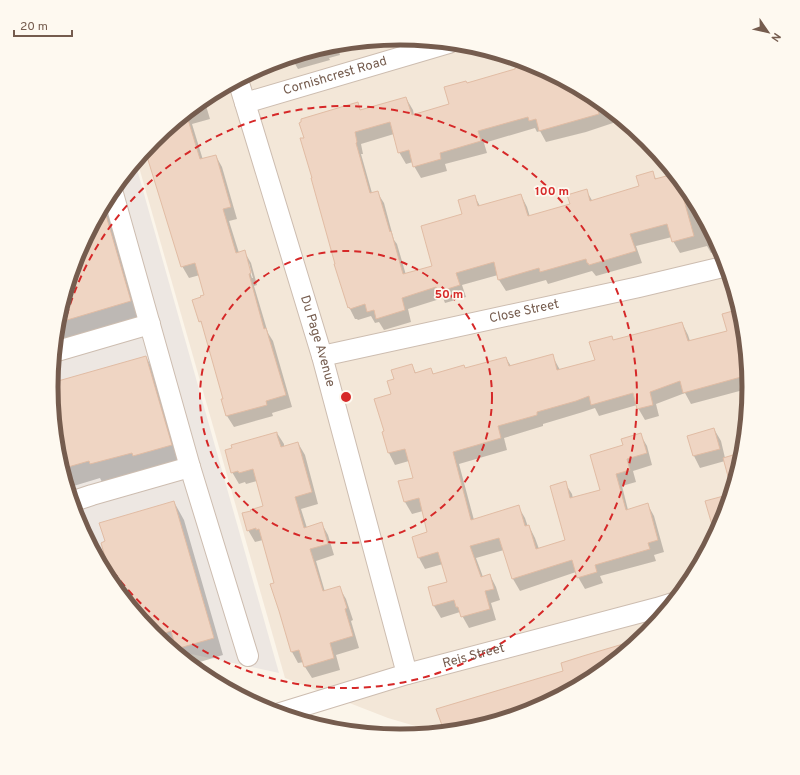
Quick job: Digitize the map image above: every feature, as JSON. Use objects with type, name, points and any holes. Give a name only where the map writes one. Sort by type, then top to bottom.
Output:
[{"type":"street","name":"Cornishcrest Road","points":[[245,102],[434,47]]},
{"type":"street","name":"Du Page Avenue","points":[[240,85],[322,356],[407,674]]},
{"type":"street","points":[[114,198],[190,467],[248,656]]},
{"type":"street","name":"Close Street","points":[[322,356],[639,287],[720,267]]},
{"type":"street","points":[[59,350],[150,324]]},
{"type":"street","points":[[77,500],[190,467]]},
{"type":"street","name":"Reis Street","points":[[287,711],[407,674],[660,611]]},
{"type":"shaded area","points":[[400,45],[422,46],[445,48],[489,57],[531,71],[551,80],[590,103],[609,116],[642,145],[658,162],[685,197],[697,216],[716,256],[731,299],[740,343],[742,365],[742,410],[740,432],[731,476],[716,519],[697,559],[685,578],[658,613],[626,645],[609,659],[571,684],[551,695],[510,712],[467,723],[425,729],[388,718],[285,678],[139,166],[174,130],[210,103],[249,80],[290,63],[311,57],[355,48]]},
{"type":"shaded area","points":[[137,168],[279,673],[186,653],[174,645],[142,613],[115,578],[103,559],[76,498],[69,476],[60,432],[58,410],[58,365],[60,343],[69,299],[84,256],[103,216]]},
{"type":"building","points":[[519,67],[551,80],[597,108],[599,114],[539,131],[536,119],[529,121],[528,117],[478,131],[481,141],[440,153],[441,159],[413,167],[409,150],[398,153],[390,122],[355,132],[356,143],[370,193],[378,191],[403,274],[432,266],[421,226],[462,214],[458,200],[475,195],[478,206],[521,194],[528,216],[570,204],[567,195],[587,189],[590,201],[639,186],[636,176],[653,171],[655,179],[669,175],[682,193],[694,236],[672,242],[667,224],[630,234],[636,251],[589,265],[586,259],[540,272],[539,268],[498,280],[494,262],[456,273],[460,285],[438,292],[436,287],[402,298],[405,310],[376,319],[374,310],[367,312],[365,304],[350,309],[349,307],[348,308],[334,264],[300,138],[304,138],[299,123],[301,122],[301,119],[358,102],[360,110],[406,97],[412,115],[449,104],[444,87],[466,81],[467,83]]},
{"type":"building","points":[[188,119],[200,159],[216,155],[231,207],[223,209],[236,253],[245,250],[251,273],[249,274],[264,329],[266,328],[286,395],[266,401],[267,405],[226,416],[221,399],[223,399],[201,321],[199,322],[192,300],[204,295],[195,263],[181,267],[147,157]]},
{"type":"building","points":[[105,213],[131,301],[64,321],[76,277],[93,236]]},
{"type":"building","points":[[734,311],[740,343],[742,365],[742,373],[740,374],[741,377],[683,393],[680,381],[650,392],[653,405],[637,409],[633,393],[591,405],[589,396],[537,412],[537,415],[498,426],[501,438],[453,452],[471,520],[519,505],[525,526],[529,525],[536,549],[565,540],[550,486],[566,481],[570,498],[600,490],[590,455],[623,445],[621,439],[641,433],[647,453],[627,459],[630,470],[616,474],[626,510],[648,503],[658,540],[648,543],[650,549],[595,565],[597,572],[577,578],[572,560],[512,579],[499,538],[470,546],[481,577],[490,574],[494,589],[485,591],[490,609],[461,617],[454,600],[433,606],[428,587],[447,582],[438,552],[418,558],[412,537],[427,532],[419,498],[404,502],[398,481],[413,478],[405,449],[388,453],[382,432],[384,431],[374,399],[391,394],[387,381],[394,379],[391,370],[412,364],[415,373],[431,368],[433,374],[464,365],[465,368],[506,357],[509,366],[553,354],[557,370],[595,360],[589,342],[612,336],[613,340],[682,322],[688,341],[727,331],[722,314]]},
{"type":"building","points":[[146,356],[172,445],[133,456],[132,453],[90,464],[89,461],[67,467],[60,432],[58,381]]},
{"type":"building","points":[[714,428],[720,449],[693,456],[687,436]]},
{"type":"building","points":[[277,432],[281,447],[298,442],[312,492],[295,497],[304,528],[322,522],[328,544],[310,549],[323,591],[340,586],[347,608],[345,609],[353,636],[330,643],[334,658],[304,667],[299,650],[291,652],[270,584],[274,583],[259,529],[256,530],[256,528],[247,531],[242,513],[263,506],[253,469],[239,473],[238,471],[231,473],[225,450],[232,448],[231,445]]},
{"type":"building","points":[[736,454],[729,481],[723,458]]},
{"type":"building","points":[[725,496],[713,527],[705,501]]},
{"type":"building","points":[[174,501],[214,638],[178,648],[175,646],[171,631],[162,634],[158,630],[128,596],[108,567],[101,543],[105,541],[99,523]]},
{"type":"building","points":[[629,642],[609,659],[590,672],[551,695],[510,712],[472,722],[471,720],[443,727],[436,709],[563,671],[561,663]]}]
